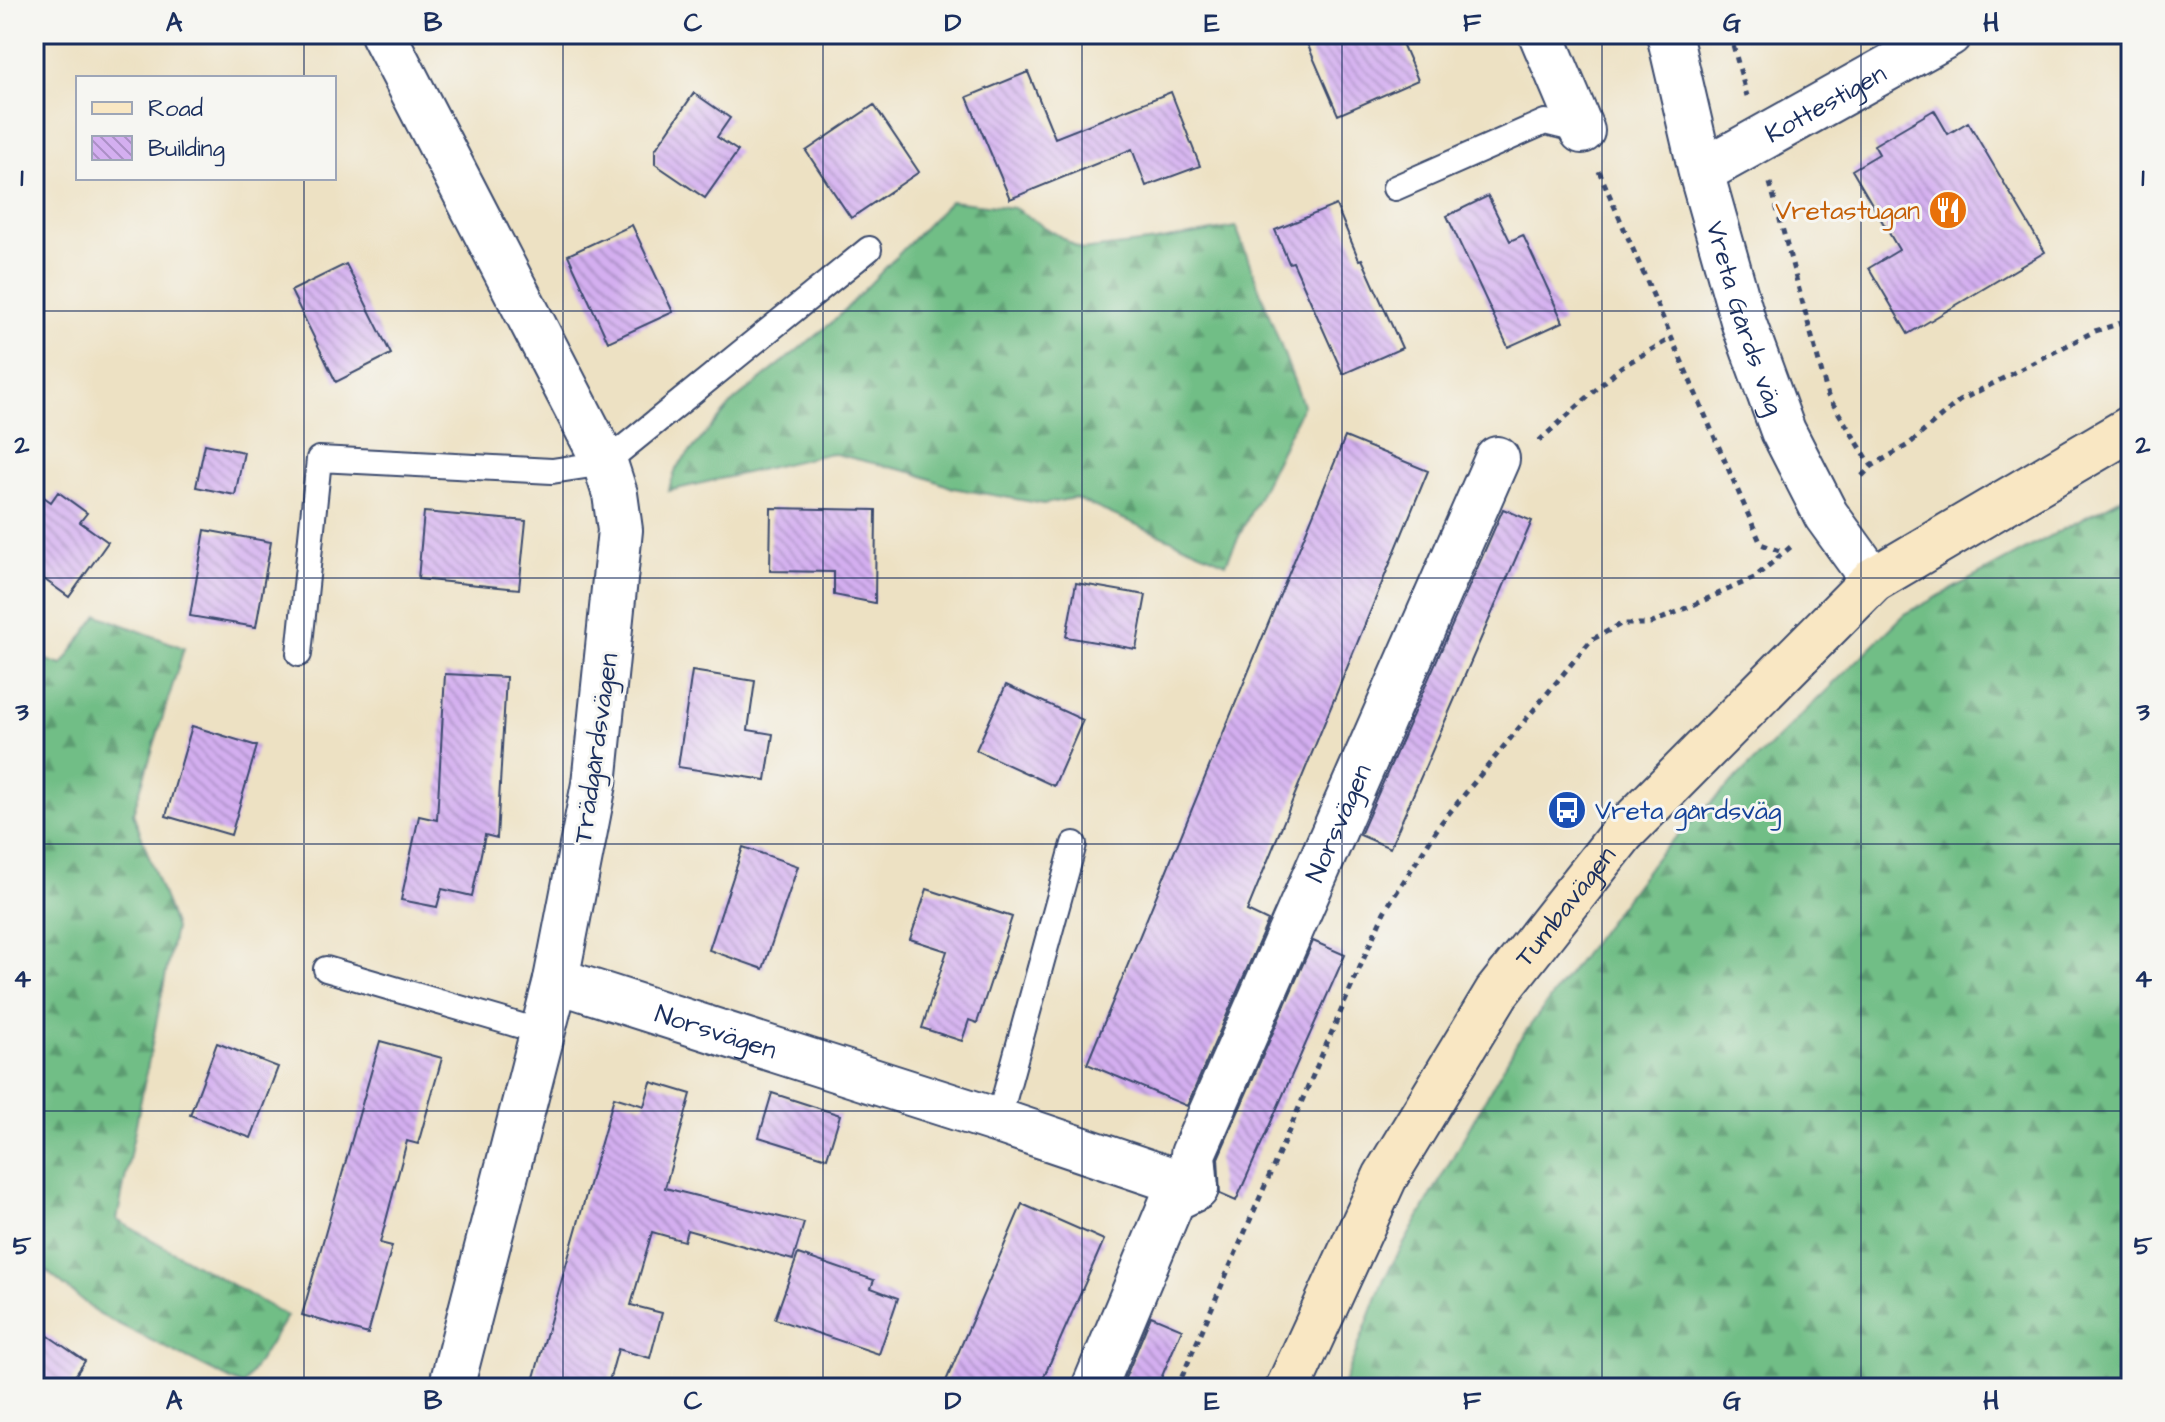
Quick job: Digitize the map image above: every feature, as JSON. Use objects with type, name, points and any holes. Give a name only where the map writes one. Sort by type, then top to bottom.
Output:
[{"type":"main road","name":"Tumbavägen","points":[[1288,1388],[1385,1177],[1497,992],[1623,832],[1873,580],[2131,428]]},
{"type":"street","name":"Trädgårdsvägen","points":[[383,34],[605,463],[615,494],[620,530],[594,784],[556,980],[451,1388]]},
{"type":"street","points":[[1541,34],[1582,131]]},
{"type":"street","name":"Vreta Gårds väg","points":[[1669,34],[1701,172],[1744,324],[1783,431],[1826,515],[1873,580]]},
{"type":"street","name":"Kottestigen","points":[[1701,172],[1949,34]]},
{"type":"street","name":"Norsvägen","points":[[556,980],[998,1121],[1196,1188],[1193,1154],[1497,459]]},
{"type":"street","points":[[1094,1388],[1173,1199],[1196,1188]]},
{"type":"lane","points":[[1395,188],[1545,122],[1582,131]]},
{"type":"lane","points":[[299,654],[319,459],[552,471],[605,463],[869,249]]},
{"type":"lane","points":[[998,1121],[1074,844]]},
{"type":"lane","points":[[326,969],[542,1032]]},
{"type":"path","points":[[1730,34],[1828,396],[1872,466]]},
{"type":"path","points":[[1582,131],[1761,544],[1782,552]]},
{"type":"path","points":[[1862,476],[1872,466],[1908,445],[1959,401],[2095,331],[2131,320]]},
{"type":"path","points":[[1497,459],[1534,445],[1621,367],[1670,339]]},
{"type":"path","points":[[1177,1388],[1384,912],[1441,823],[1591,640],[1621,624],[1650,624],[1754,578],[1798,541]]},
{"type":"green space","points":[[950,201],[1014,208],[1082,250],[1236,227],[1303,405],[1226,563],[1074,498],[1044,504],[953,488],[915,473],[831,453],[668,491],[677,467],[734,401],[835,320]]},
{"type":"green space","points":[[2131,493],[2131,1388],[1342,1388],[1384,1279],[1517,1043],[1658,855],[1905,614]]},
{"type":"green space","points":[[98,615],[184,648],[133,813],[175,928],[117,1220],[287,1316],[243,1386],[100,1315],[34,1261],[34,656],[62,665]]},
{"type":"building","points":[[1303,34],[1398,34],[1418,80],[1338,115]]},
{"type":"building","points":[[1028,72],[1055,138],[1171,92],[1200,166],[1146,186],[1132,149],[1010,199],[967,97]]},
{"type":"building","points":[[694,93],[730,118],[717,137],[738,151],[705,198],[655,164],[655,150]]},
{"type":"building","points":[[874,105],[919,172],[851,218],[806,151]]},
{"type":"building","name":"Vretastugan","points":[[1934,110],[1948,134],[1968,122],[2045,252],[1908,334],[1869,268],[1899,250],[1852,170],[1879,154],[1874,145]]},
{"type":"building","points":[[1488,196],[1510,241],[1523,235],[1563,322],[1508,347],[1447,216]]},
{"type":"building","points":[[1336,205],[1402,348],[1343,374],[1293,262],[1289,263],[1275,230]]},
{"type":"building","points":[[632,225],[673,312],[608,342],[568,255]]},
{"type":"building","points":[[346,264],[391,354],[336,382],[291,291]]},
{"type":"building","points":[[1345,437],[1428,471],[1247,911],[1268,921],[1187,1106],[1087,1064]]},
{"type":"building","points":[[205,444],[244,452],[235,495],[196,487]]},
{"type":"building","points":[[34,490],[51,502],[58,492],[87,513],[80,522],[108,542],[69,597],[34,572]]},
{"type":"building","points":[[771,508],[876,510],[875,603],[834,595],[834,572],[770,571]]},
{"type":"building","points":[[1503,509],[1532,521],[1390,848],[1360,835]]},
{"type":"building","points":[[424,512],[526,521],[519,589],[418,579]]},
{"type":"building","points":[[205,530],[271,542],[256,627],[190,616]]},
{"type":"building","points":[[1076,583],[1146,595],[1136,649],[1066,637]]},
{"type":"building","points":[[692,671],[755,681],[748,730],[773,734],[766,780],[678,767]]},
{"type":"building","points":[[445,674],[506,677],[497,838],[485,835],[472,896],[442,889],[437,907],[401,900],[419,816],[437,820]]},
{"type":"building","points":[[1006,685],[1083,720],[1054,786],[976,750]]},
{"type":"building","points":[[192,726],[257,746],[231,835],[166,816]]},
{"type":"building","points":[[743,847],[798,866],[763,969],[709,950]]},
{"type":"building","points":[[927,889],[1012,917],[977,1023],[969,1020],[962,1041],[922,1028],[947,951],[910,939]]},
{"type":"building","points":[[1313,941],[1345,955],[1236,1201],[1220,1194],[1218,1158]]},
{"type":"building","points":[[380,1041],[442,1058],[418,1144],[407,1141],[380,1243],[392,1246],[368,1334],[302,1315]]},
{"type":"building","points":[[217,1043],[278,1067],[251,1138],[190,1115]]},
{"type":"building","points":[[651,1082],[691,1094],[665,1188],[804,1223],[793,1260],[687,1230],[684,1241],[652,1232],[631,1305],[662,1313],[650,1358],[618,1349],[607,1388],[531,1388],[614,1097],[644,1106]]},
{"type":"building","points":[[772,1093],[840,1115],[827,1158],[759,1137]]},
{"type":"building","points":[[1022,1204],[1104,1240],[1039,1388],[943,1388]]},
{"type":"building","points":[[798,1254],[874,1280],[871,1288],[898,1298],[879,1354],[775,1319]]},
{"type":"building","points":[[1151,1316],[1182,1329],[1157,1388],[1121,1388]]},
{"type":"building","points":[[34,1326],[85,1361],[67,1388],[34,1388]]},
{"type":"place","name":"Vretastugan","points":[[1948,210]]},
{"type":"place","name":"Vreta gårdsväg","points":[[1567,810]]}]
